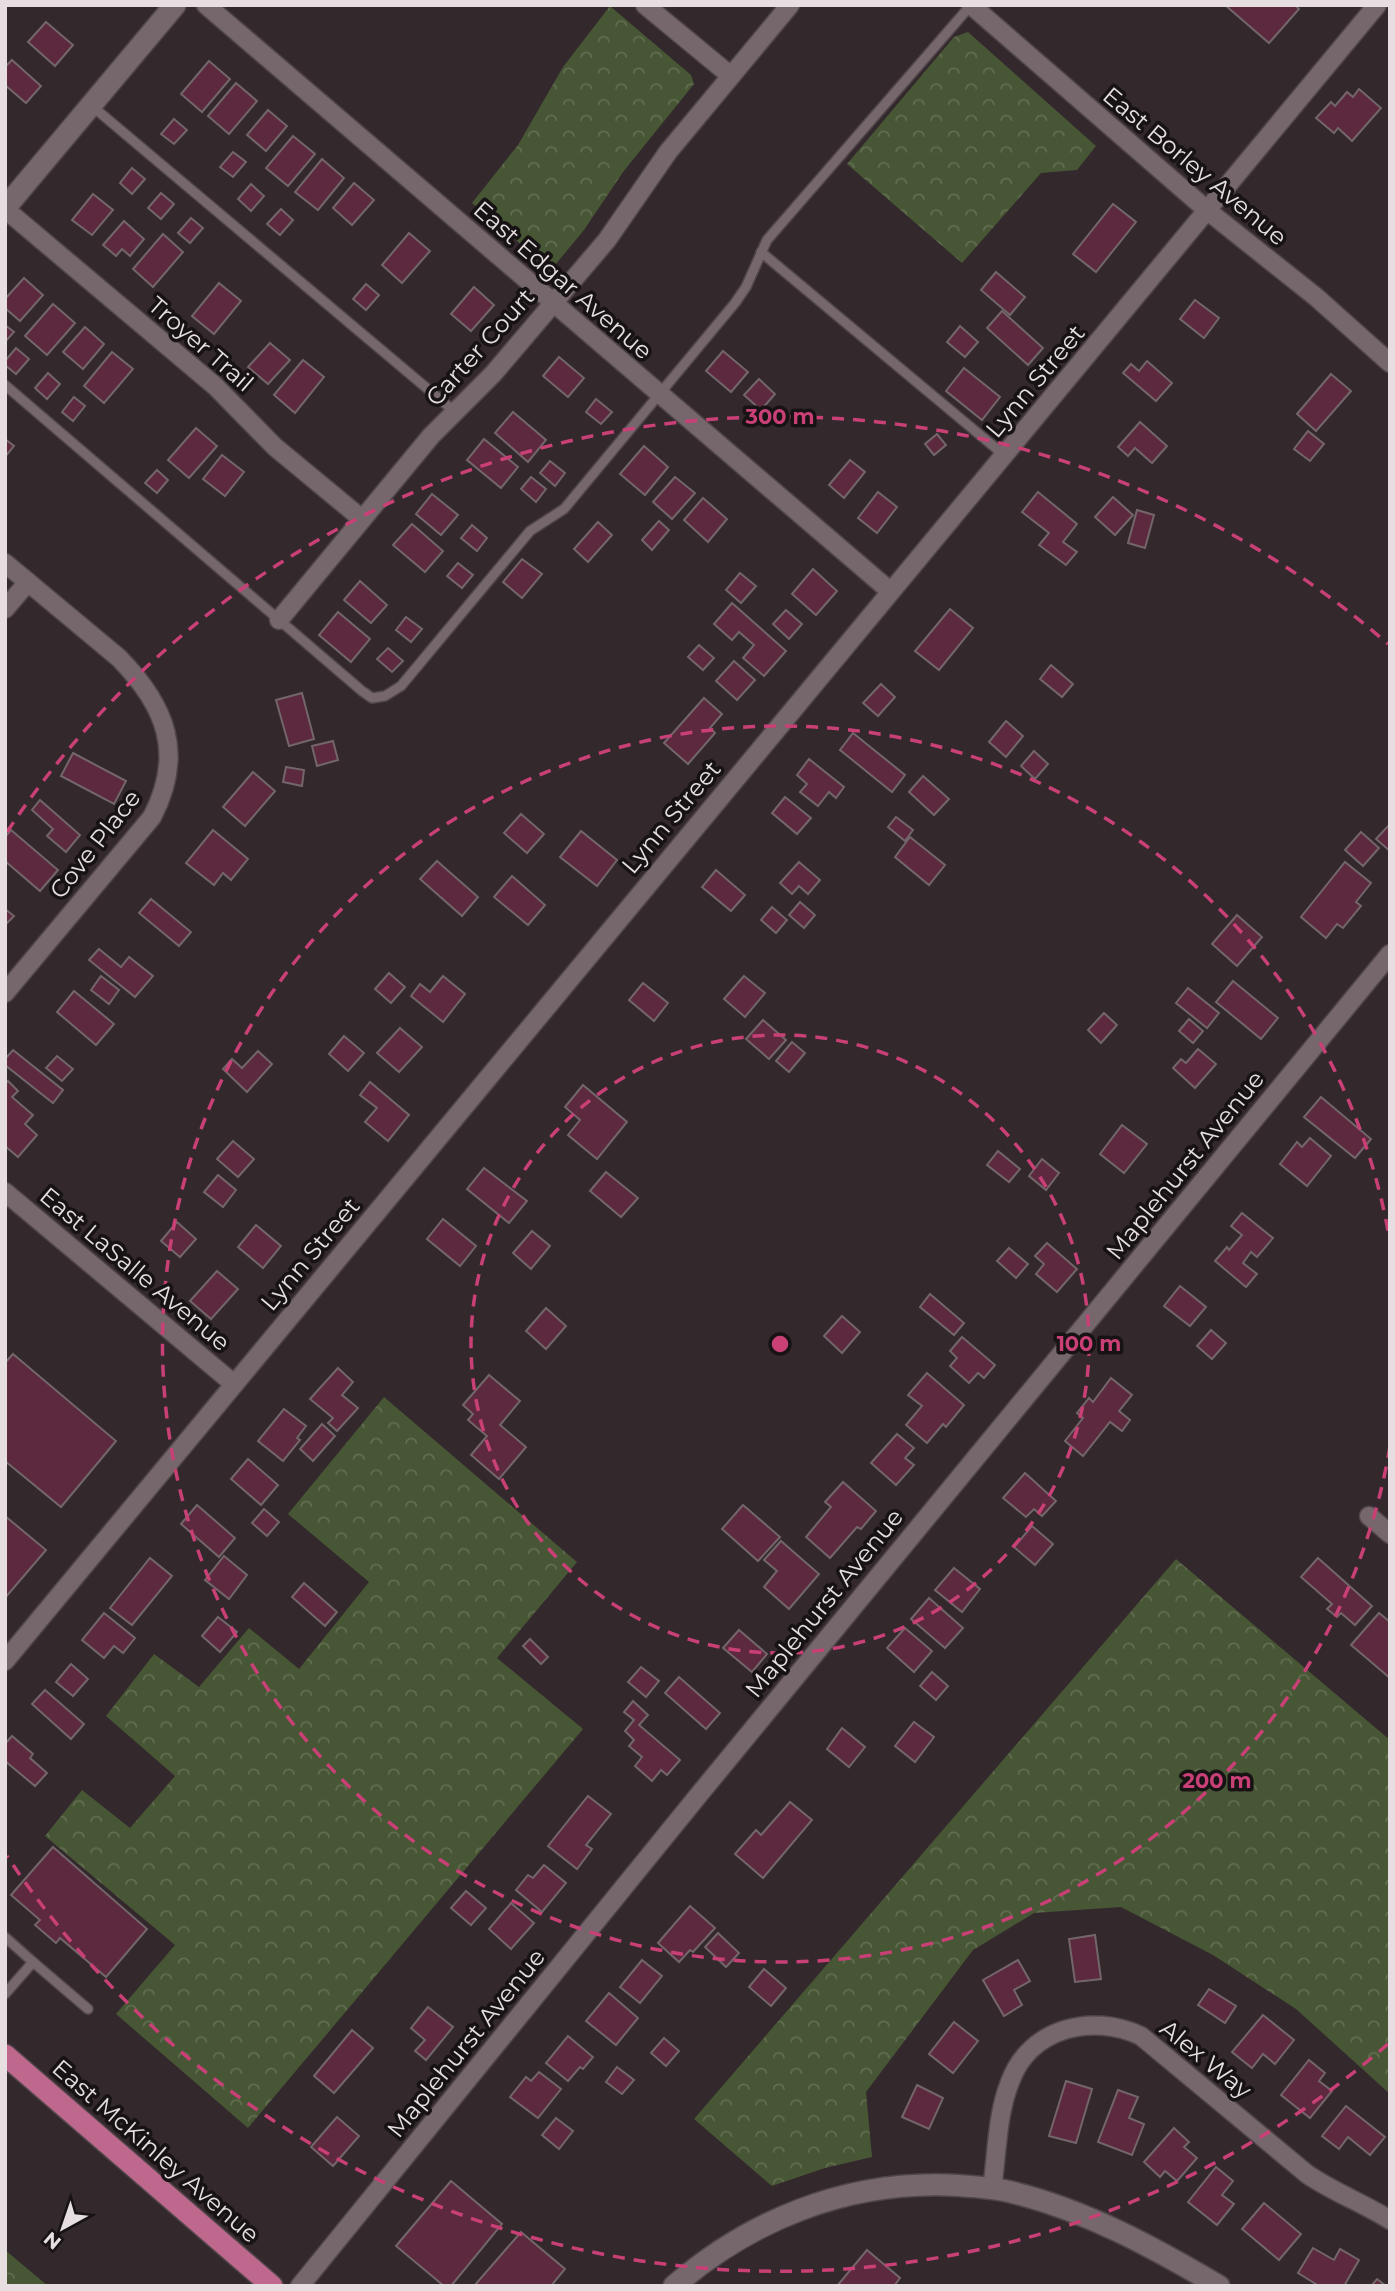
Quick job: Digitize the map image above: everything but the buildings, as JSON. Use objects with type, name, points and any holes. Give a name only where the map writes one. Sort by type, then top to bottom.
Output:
[{"type":"main road","name":"East McKinley Avenue","points":[[5,2055],[272,2286]]},
{"type":"street","points":[[5,209],[175,5]]},
{"type":"street","name":"East Edgar Avenue","points":[[206,5],[890,591]]},
{"type":"street","points":[[645,5],[731,76]]},
{"type":"street","name":"Carter Court","points":[[279,620],[431,436],[493,374],[607,240],[668,152],[790,5]]},
{"type":"street","name":"East Borley Avenue","points":[[971,5],[1208,211],[1316,297],[1390,363]]},
{"type":"street","name":"Lynn Street","points":[[5,1661],[1377,5]]},
{"type":"street","name":"Troyer Trail","points":[[5,209],[215,386],[275,447],[362,519]]},
{"type":"street","name":"Cove Place","points":[[5,563],[119,658],[149,693],[160,713],[169,748],[168,775],[161,801],[152,817],[5,993]]},
{"type":"street","points":[[5,609],[28,582]]},
{"type":"street","name":"Maplehurst Avenue","points":[[300,2286],[696,1797],[1390,954]]},
{"type":"street","name":"East LaSalle Avenue","points":[[5,1192],[234,1384]]},
{"type":"street","points":[[1369,1516],[1390,1534]]},
{"type":"street","name":"Alex Way","points":[[992,2189],[1004,2104],[1010,2080],[1023,2059],[1034,2047],[1054,2033],[1078,2026],[1102,2024],[1126,2029],[1141,2036],[1307,2174],[1330,2190],[1370,2207],[1390,2220]]},
{"type":"street","points":[[674,2286],[700,2263],[743,2235],[789,2213],[871,2190],[922,2185],[992,2189],[1052,2204],[1134,2238],[1219,2286]]},
{"type":"lane","points":[[5,385],[362,691],[372,698],[385,696],[401,686],[530,531],[564,509],[741,295],[761,253],[776,230],[971,5]]},
{"type":"lane","points":[[91,106],[455,412]]},
{"type":"lane","points":[[761,253],[1004,455]]},
{"type":"lane","points":[[5,1937],[88,2009]]},
{"type":"lane","points":[[5,1994],[33,1962]]},
{"type":"green space","points":[[610,6],[691,75],[694,84],[623,172],[584,230],[555,265],[547,266],[472,203],[518,145],[563,67]]},
{"type":"green space","points":[[968,32],[1096,146],[1077,170],[1041,173],[962,263],[847,164],[954,37]]},
{"type":"green space","points":[[384,1397],[577,1562],[497,1658],[583,1729],[248,2128],[116,2014],[175,1945],[45,1836],[82,1790],[130,1828],[175,1776],[106,1716],[154,1654],[199,1687],[249,1628],[299,1669],[369,1582],[288,1514]]},
{"type":"green space","points":[[1176,1559],[1390,1740],[1390,2094],[1296,2009],[1213,1955],[1121,1907],[1034,1913],[973,1950],[866,2092],[872,2157],[825,2168],[772,2186],[694,2119]]},
{"type":"green space","points":[[5,2250],[48,2286],[5,2286]]}]
